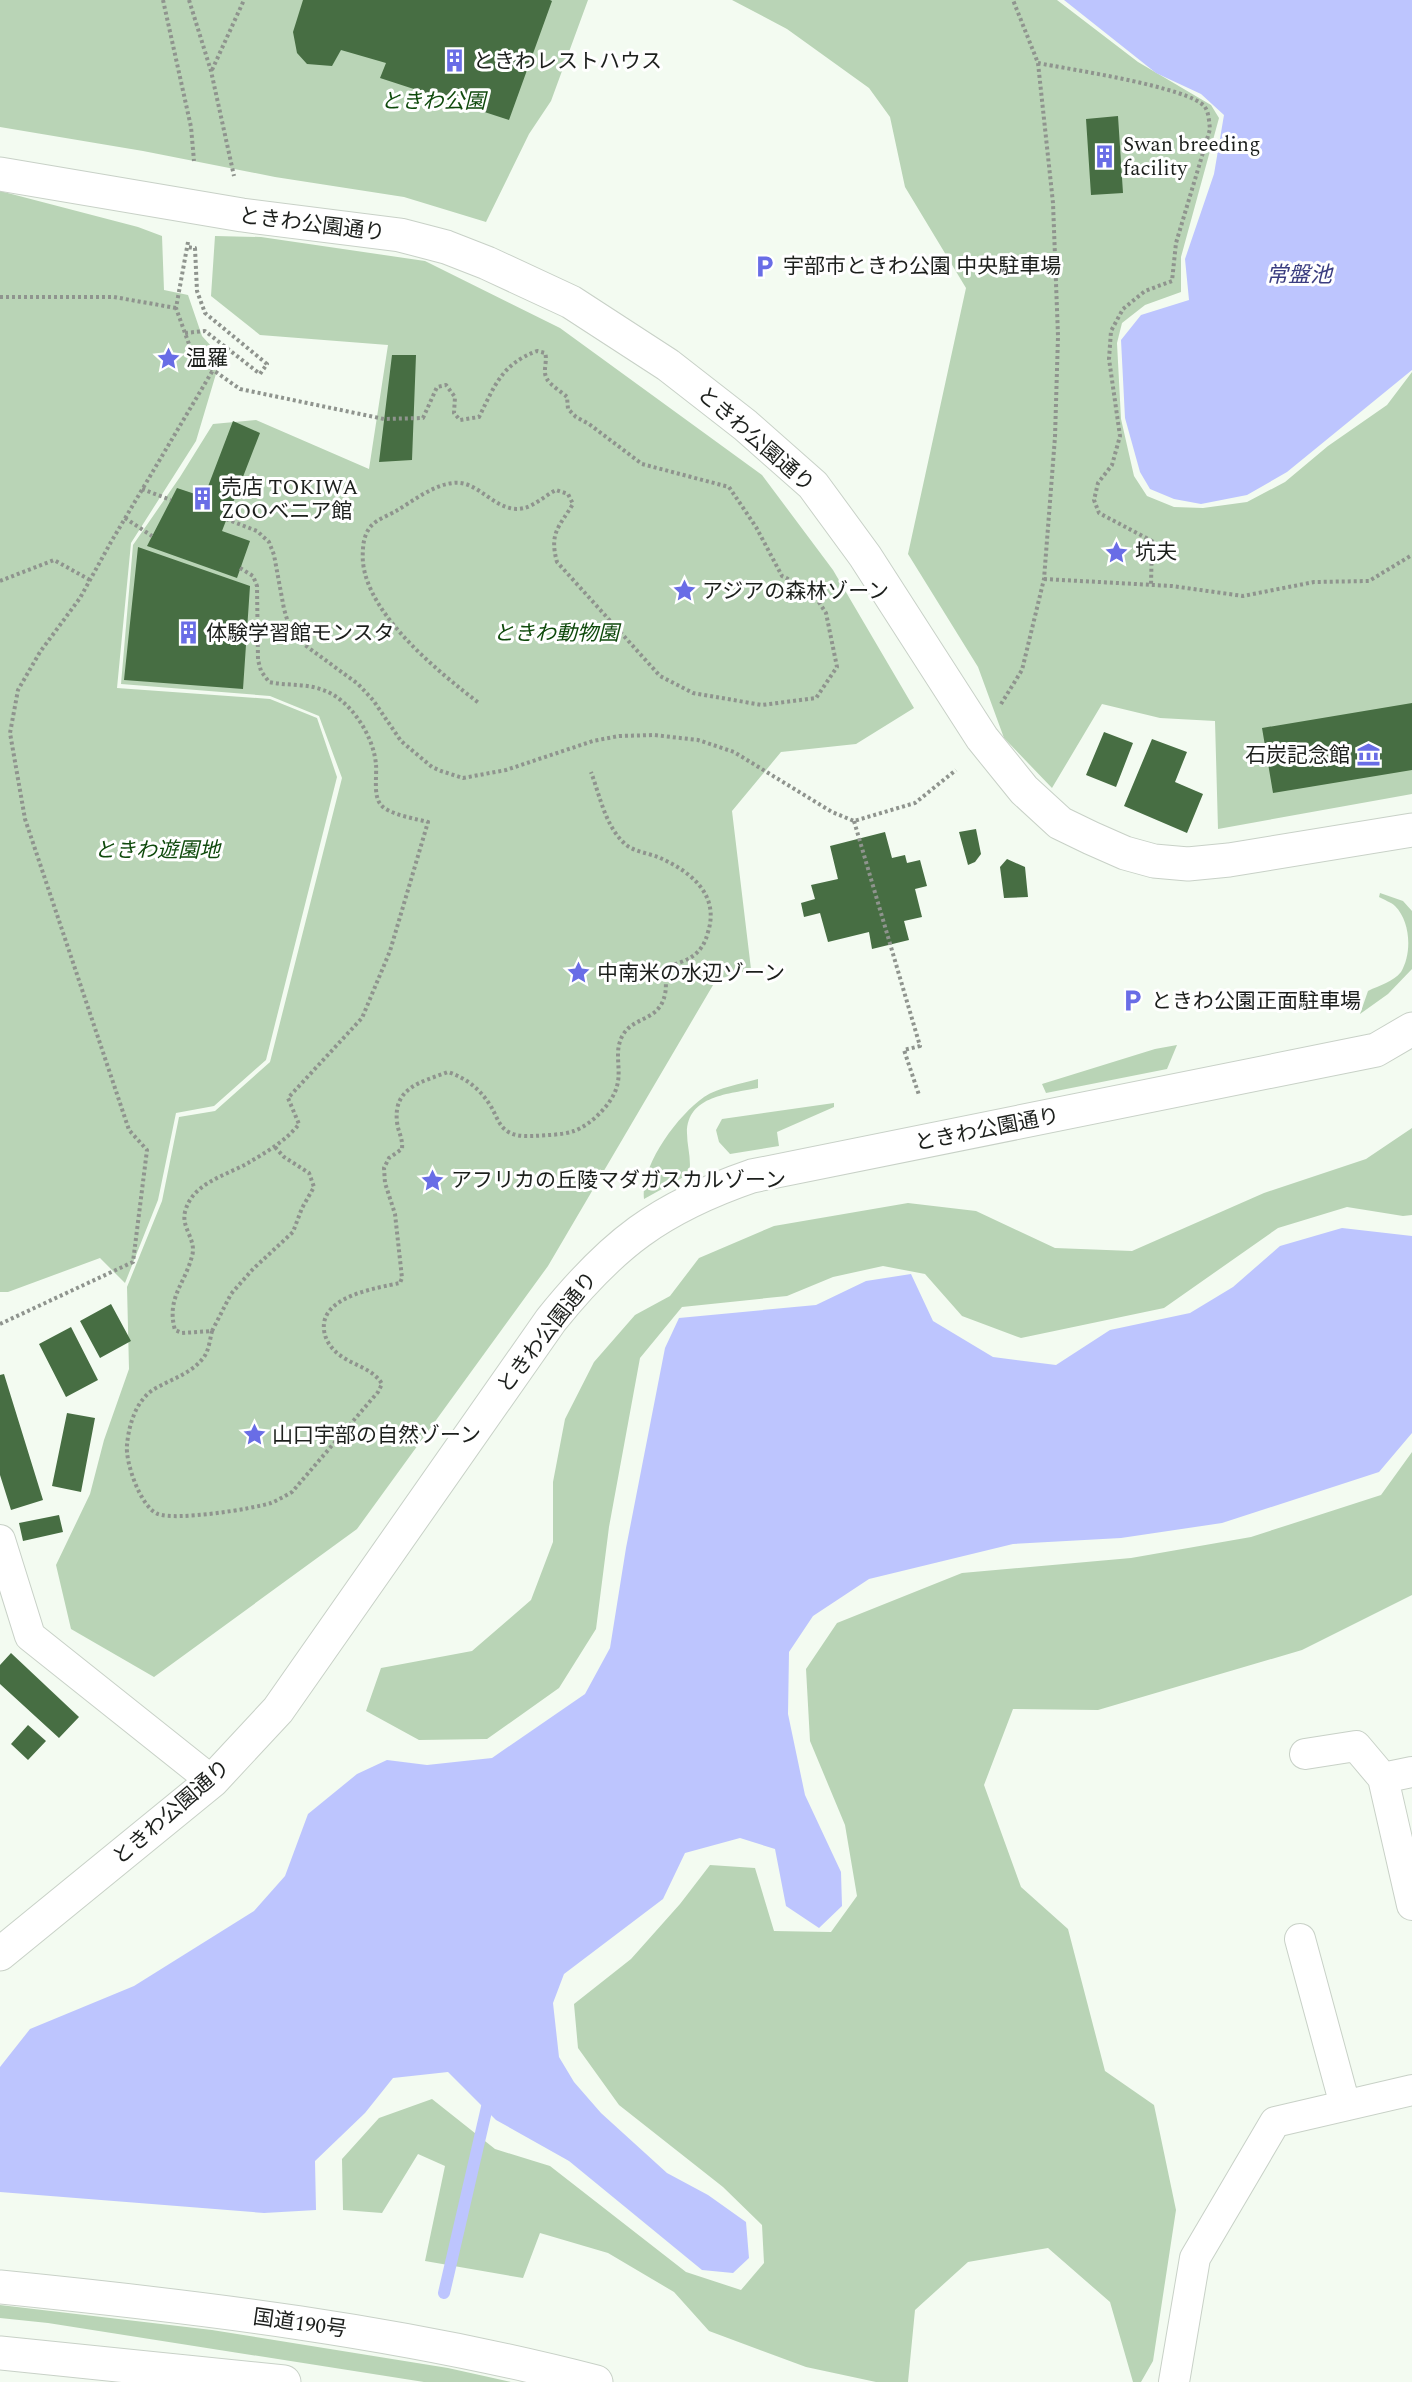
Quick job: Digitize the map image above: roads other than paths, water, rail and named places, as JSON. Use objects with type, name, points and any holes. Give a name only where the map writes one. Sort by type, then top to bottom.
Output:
[{"type":"main road","name":"ときわ公園通り","points":[[0,174],[242,215],[400,235],[446,247],[487,263],[571,302],[668,365],[745,424],[813,486],[865,556],[982,738],[1024,790],[1060,823],[1091,838],[1125,853],[1154,861],[1188,864],[1229,860],[1412,830]]},
{"type":"main road","name":"ときわ公園通り","points":[[0,1954],[212,1781],[278,1710],[551,1320],[579,1285],[610,1254],[651,1222],[699,1196],[752,1176],[1376,1050],[1412,1029]]},
{"type":"main road","name":"国道190号","points":[[0,2287],[165,2303],[364,2332],[524,2363],[596,2382]]},
{"type":"main road","points":[[0,2353],[284,2382]]},
{"type":"street","points":[[0,1540],[30,1636],[212,1781]]},
{"type":"street","points":[[1305,1754],[1356,1746],[1383,1778],[1412,1905]]},
{"type":"street","points":[[1383,1778],[1412,1772]]},
{"type":"street","points":[[1300,1939],[1345,2106]]},
{"type":"street","points":[[1174,2382],[1195,2258],[1275,2122],[1412,2090]]},
{"type":"water","name":"常盤池","points":[[1064,0],[1412,0],[1412,370],[1287,472],[1247,495],[1201,504],[1174,499],[1150,489],[1140,472],[1125,418],[1121,340],[1141,315],[1189,300],[1185,259],[1214,174],[1224,115],[1201,94],[1156,73]]},
{"type":"water","points":[[1342,1228],[1412,1236],[1412,1433],[1379,1472],[1222,1523],[1121,1538],[1013,1544],[869,1579],[813,1616],[789,1652],[788,1714],[805,1795],[841,1872],[842,1906],[819,1928],[786,1906],[775,1849],[740,1838],[685,1853],[663,1899],[564,1974],[553,2003],[559,2057],[574,2082],[601,2113],[667,2173],[708,2195],[746,2222],[749,2258],[733,2273],[702,2270],[569,2161],[496,2120],[448,2072],[393,2078],[365,2113],[315,2161],[316,2210],[264,2213],[0,2192],[0,2067],[30,2029],[134,1986],[254,1911],[285,1876],[308,1814],[357,1774],[387,1760],[427,1765],[492,1758],[585,1694],[610,1648],[626,1548],[665,1348],[679,1318],[816,1305],[866,1281],[911,1274],[933,1321],[993,1357],[1056,1365],[1110,1330],[1190,1313],[1233,1287],[1280,1246]]},
{"type":"waterway","points":[[444,2293],[490,2094]]},
{"type":"place","name":"ときわレストハウス","points":[[455,61]]},
{"type":"place","name":"Swan breeding facility","points":[[1105,156]]},
{"type":"place","name":"宇部市ときわ公園 中央駐車場","points":[[765,266]]},
{"type":"place","name":"温羅","points":[[168,358]]},
{"type":"place","name":"売店 TOKIWA ZOOべニア館","points":[[203,499]]},
{"type":"place","name":"坑夫","points":[[1117,552]]},
{"type":"place","name":"アジアの森林ゾーン","points":[[684,591]]},
{"type":"place","name":"体験学習館モンスタ","points":[[188,633]]},
{"type":"place","name":"石炭記念館","points":[[1368,755]]},
{"type":"place","name":"中南米の水辺ゾーン","points":[[579,973]]},
{"type":"place","name":"ときわ公園正面駐車場","points":[[1133,1001]]},
{"type":"place","name":"アフリカの丘陵マダガスカルゾーン","points":[[433,1180]]},
{"type":"place","name":"山口宇部の自然ゾーン","points":[[254,1435]]},
{"type":"park label","name":"ときわ公園","points":[[433,101]]},
{"type":"park label","name":"ときわ動物園","points":[[556,633]]},
{"type":"park label","name":"ときわ遊園地","points":[[157,850]]}]
